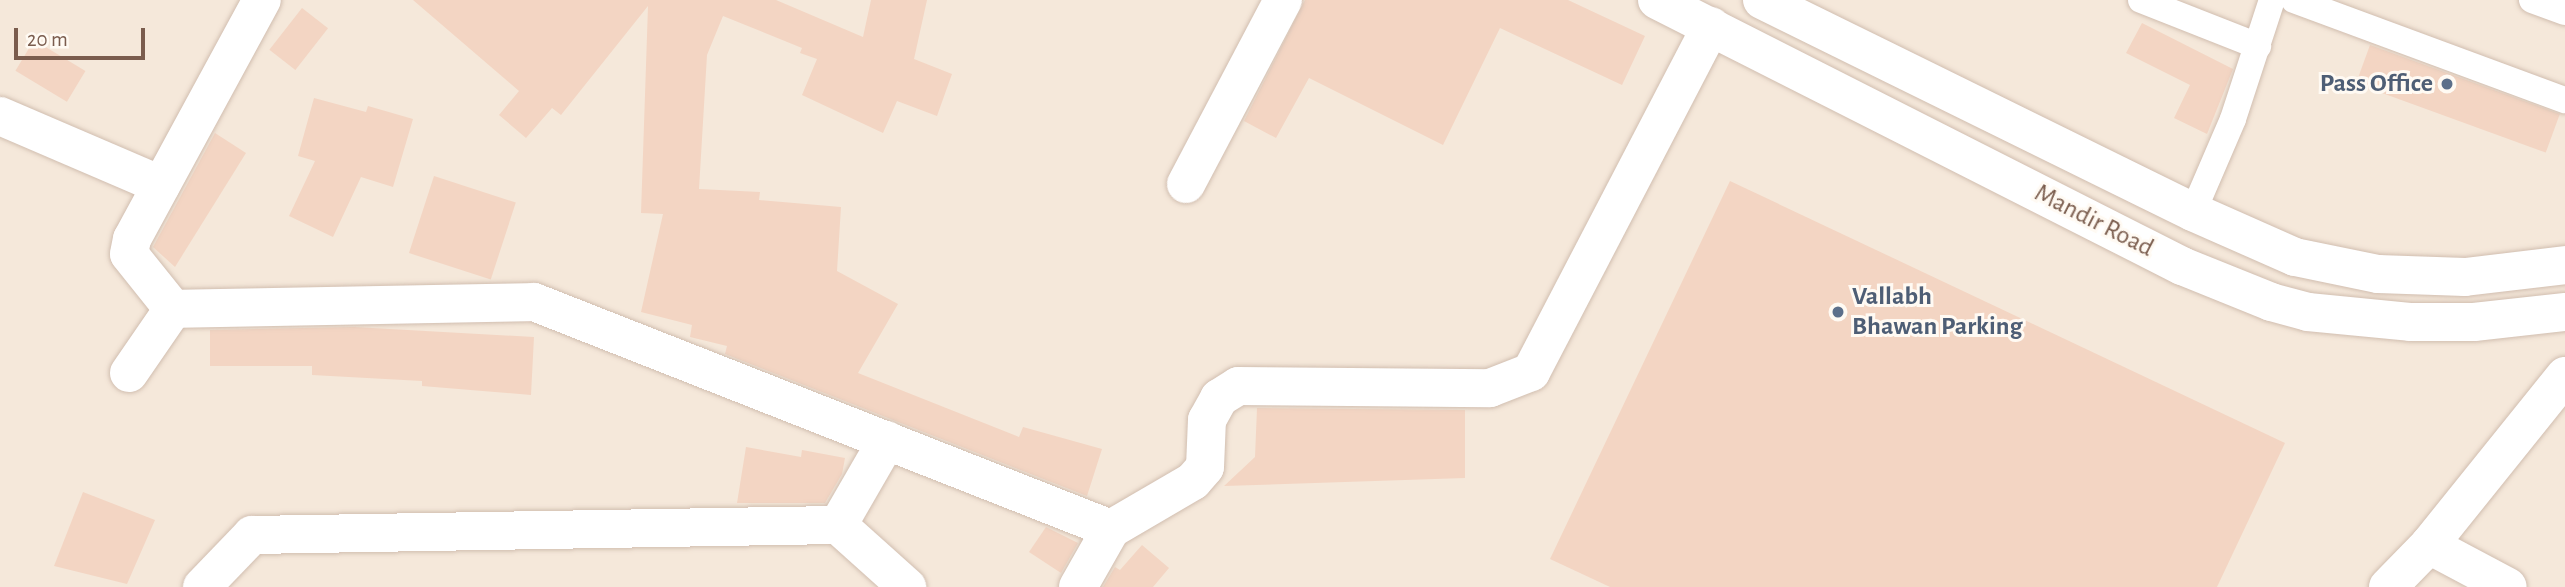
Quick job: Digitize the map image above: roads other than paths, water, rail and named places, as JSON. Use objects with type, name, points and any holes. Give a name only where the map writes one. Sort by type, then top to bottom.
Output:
[{"type":"street","points":[[173,309],[129,254],[132,239],[262,0]]},
{"type":"street","points":[[1186,184],[1283,0]]},
{"type":"street","name":"Mandir Road","points":[[1657,0],[2182,266],[2271,302],[2308,312],[2410,322],[2474,322],[2565,312]]},
{"type":"street","name":"Mandir Road","points":[[1762,0],[2193,212],[2295,257],[2337,268],[2465,277],[2565,265]]},
{"type":"street","points":[[1077,587],[1111,529],[1193,481],[1205,467],[1207,420],[1219,398],[1238,386],[1490,388],[1531,372],[1711,26]]},
{"type":"street","points":[[0,116],[161,185]]},
{"type":"street","points":[[173,309],[534,302],[1111,529]]},
{"type":"street","points":[[129,373],[173,309]]},
{"type":"street","points":[[2388,587],[2429,544],[2565,376]]},
{"type":"street","points":[[838,525],[887,440]]},
{"type":"street","points":[[838,525],[872,573],[907,587]]},
{"type":"street","points":[[202,587],[252,535],[838,525]]},
{"type":"street","points":[[2429,544],[2508,587]]},
{"type":"lane","points":[[2141,0],[2258,46]]},
{"type":"lane","points":[[2193,212],[2258,46],[2272,0]]},
{"type":"lane","points":[[2294,0],[2565,100]]},
{"type":"lane","points":[[2532,0],[2565,12]]},
{"type":"place","name":"Pass Office","points":[[2447,84]]},
{"type":"place","name":"Vallabh Bhawan Parking","points":[[1838,312]]}]
